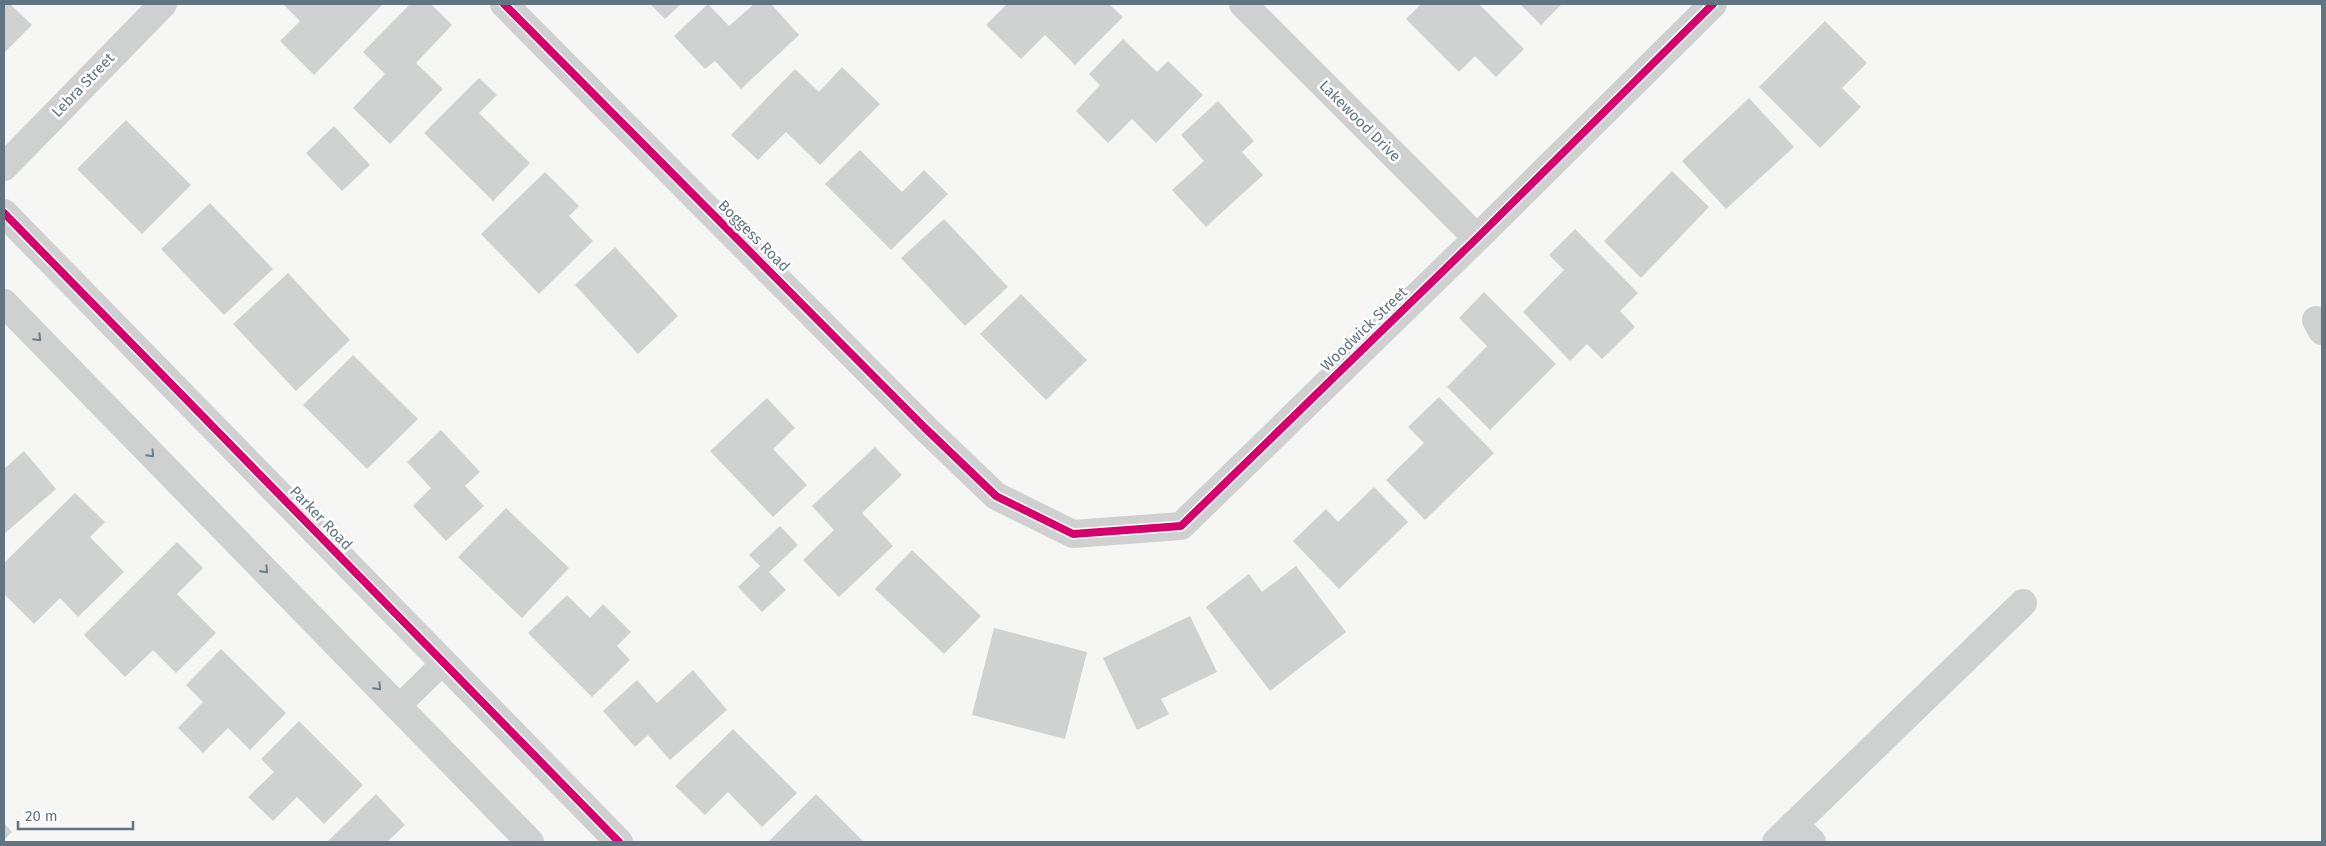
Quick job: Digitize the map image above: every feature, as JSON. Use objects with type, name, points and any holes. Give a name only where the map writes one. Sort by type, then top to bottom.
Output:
[{"type":"street","name":"Lebra Street","points":[[4,166],[162,4]]},
{"type":"street","name":"Boggess Road","points":[[504,4],[925,428],[986,487]]},
{"type":"street","name":"Lakewood Drive","points":[[1242,4],[1477,238]]},
{"type":"street","name":"Woodwick Street","points":[[986,487],[996,496],[1073,534],[1182,526],[1713,4]]},
{"type":"street","name":"Parker Road","points":[[4,213],[619,842]]},
{"type":"street","points":[[4,303],[530,842]]},
{"type":"street","points":[[1794,836],[2023,603]]},
{"type":"lane","points":[[398,707],[444,663]]},
{"type":"building","points":[[4,4],[10,4],[32,25],[4,53]]},
{"type":"building","points":[[283,4],[382,5],[314,75],[280,41],[300,21]]},
{"type":"building","points":[[410,4],[431,4],[452,25],[416,63],[443,89],[390,144],[353,108],[385,74],[363,52]]},
{"type":"building","points":[[650,4],[681,4],[665,19]]},
{"type":"building","points":[[708,4],[729,26],[754,4],[771,4],[799,35],[741,89],[715,61],[705,69],[674,36]]},
{"type":"building","points":[[1007,4],[1109,4],[1123,17],[1075,65],[1045,35],[1021,59],[986,25]]},
{"type":"building","points":[[1421,4],[1479,4],[1524,49],[1496,77],[1475,56],[1459,72],[1406,19]]},
{"type":"building","points":[[1520,4],[1562,4],[1541,25]]},
{"type":"building","points":[[1825,21],[1867,63],[1842,88],[1861,107],[1820,148],[1759,87]]},
{"type":"building","points":[[1123,39],[1157,72],[1168,61],[1203,95],[1156,143],[1132,119],[1108,143],[1076,111],[1100,85],[1089,74]]},
{"type":"building","points":[[842,67],[880,104],[820,165],[786,132],[758,160],[731,135],[795,69],[819,92]]},
{"type":"building","points":[[479,78],[497,95],[479,113],[530,163],[493,201],[424,133]]},
{"type":"building","points":[[1749,98],[1794,147],[1726,209],[1682,161]]},
{"type":"building","points":[[1218,101],[1254,141],[1242,152],[1263,175],[1206,227],[1172,190],[1204,161],[1181,135]]},
{"type":"building","points":[[126,120],[191,185],[142,234],[77,169]]},
{"type":"building","points":[[334,126],[370,165],[342,191],[306,153]]},
{"type":"building","points":[[860,150],[902,192],[924,170],[948,194],[891,250],[825,184]]},
{"type":"building","points":[[1672,171],[1709,207],[1641,278],[1604,241]]},
{"type":"building","points":[[545,172],[579,206],[569,216],[593,241],[539,294],[481,234]]},
{"type":"building","points":[[210,203],[273,269],[224,315],[161,249]]},
{"type":"building","points":[[944,219],[1008,287],[965,326],[901,258]]},
{"type":"building","points":[[1575,229],[1638,293],[1620,311],[1635,327],[1602,359],[1587,344],[1570,361],[1523,312],[1564,270],[1549,255]]},
{"type":"building","points":[[615,247],[678,316],[638,354],[575,285]]},
{"type":"building","points":[[288,273],[350,340],[296,391],[233,324]]},
{"type":"building","points":[[1484,292],[1556,364],[1490,430],[1447,387],[1487,346],[1459,318]]},
{"type":"building","points":[[1021,294],[1087,360],[1046,400],[980,334]]},
{"type":"building","points":[[353,355],[418,419],[367,469],[303,405]]},
{"type":"building","points":[[1439,397],[1494,453],[1425,520],[1386,480],[1424,443],[1408,427]]},
{"type":"building","points":[[767,398],[795,428],[773,449],[807,485],[773,517],[710,451]]},
{"type":"building","points":[[441,430],[480,472],[465,486],[484,506],[446,541],[413,506],[431,488],[407,462]]},
{"type":"building","points":[[875,447],[902,475],[862,513],[893,546],[839,597],[803,560],[834,530],[812,506]]},
{"type":"building","points":[[24,451],[56,489],[4,534],[4,469]]},
{"type":"building","points":[[1374,487],[1408,522],[1339,589],[1293,541],[1326,509],[1338,522]]},
{"type":"building","points":[[75,493],[105,522],[90,537],[124,572],[78,617],[60,598],[34,624],[4,594],[4,563]]},
{"type":"building","points":[[506,508],[569,568],[522,618],[458,557]]},
{"type":"building","points":[[780,526],[798,545],[769,572],[786,590],[762,612],[738,587],[760,566],[749,555]]},
{"type":"building","points":[[177,542],[203,568],[177,594],[216,633],[176,673],[153,650],[125,677],[84,635]]},
{"type":"building","points":[[912,550],[981,616],[944,654],[875,589]]},
{"type":"building","points":[[1296,566],[1346,632],[1270,691],[1206,607],[1249,574],[1262,592]]},
{"type":"building","points":[[567,595],[590,618],[603,604],[631,632],[617,646],[630,660],[592,697],[528,633]]},
{"type":"building","points":[[1190,616],[1217,672],[1161,699],[1169,714],[1137,730],[1103,658]]},
{"type":"building","points":[[994,628],[1087,652],[1065,739],[972,715]]},
{"type":"building","points":[[221,649],[286,713],[250,750],[228,728],[203,753],[178,728],[203,702],[186,685]]},
{"type":"building","points":[[693,670],[727,710],[670,760],[648,735],[635,747],[603,711],[637,680],[657,703]]},
{"type":"building","points":[[299,721],[363,785],[324,824],[297,797],[273,821],[248,797],[274,772],[261,759]]},
{"type":"building","points":[[733,729],[797,793],[762,827],[728,792],[705,815],[675,786]]},
{"type":"building","points":[[376,794],[405,825],[387,842],[327,842]]},
{"type":"building","points":[[816,794],[864,842],[768,842]]},
{"type":"building","points":[[4,823],[12,832],[4,840]]},
{"type":"cycle path","points":[[504,4],[925,428],[996,496],[1073,534],[1181,526],[1477,238],[1713,4]]},
{"type":"cycle path","points":[[4,213],[619,842]]}]
